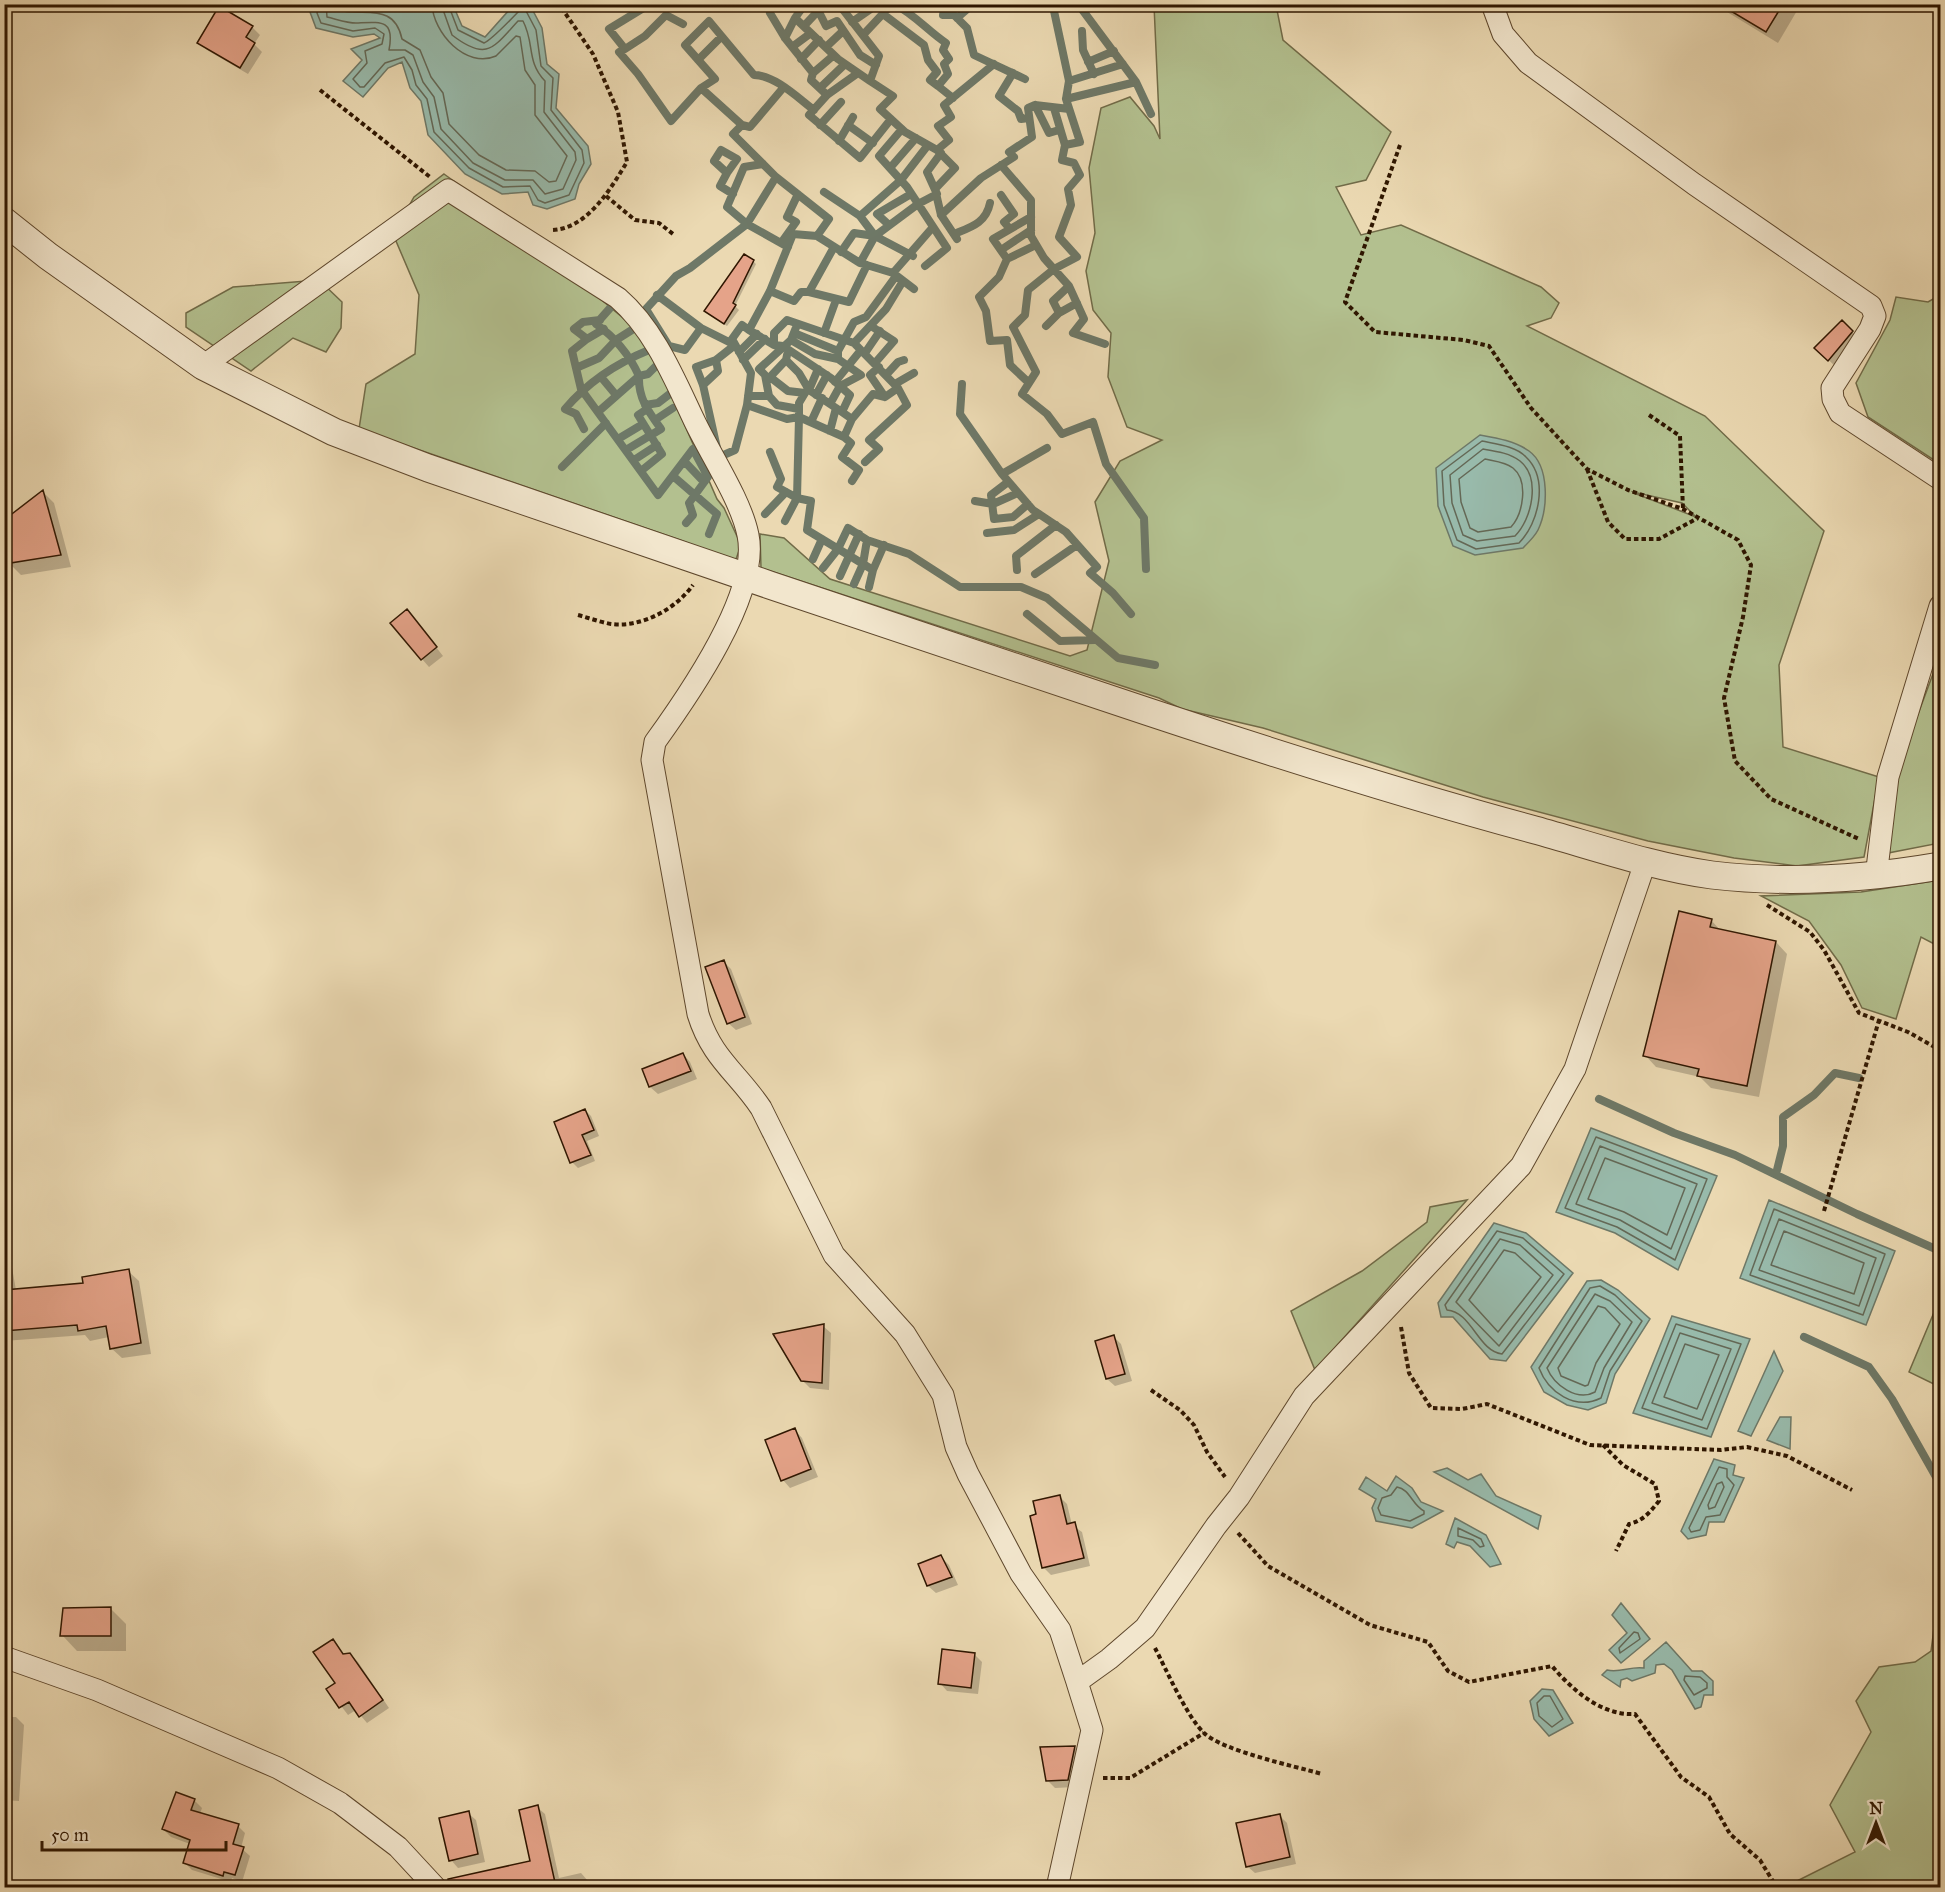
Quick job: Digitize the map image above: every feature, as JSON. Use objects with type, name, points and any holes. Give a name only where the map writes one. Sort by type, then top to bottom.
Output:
[{"type":"street","points":[[1492,4],[1503,34],[1528,63],[1694,184],[1871,306],[1875,316],[1870,328],[1832,388],[1833,399],[1840,413],[1941,479]]},
{"type":"street","points":[[202,366],[448,190],[618,298],[636,314],[685,400],[743,518],[750,550],[747,578],[697,685],[655,742],[653,749],[652,760],[698,1014],[704,1034],[721,1061],[751,1094],[772,1127],[834,1255],[905,1334],[943,1395],[956,1447],[968,1474],[1021,1574],[1060,1630],[1092,1730],[1057,1887]]},
{"type":"street","points":[[4,221],[124,312],[202,366],[334,432],[428,468],[708,565],[1337,775],[1646,860],[1708,874],[1767,880],[1876,877],[1941,866]]},
{"type":"street","points":[[1876,877],[1888,777],[1941,606]]},
{"type":"street","points":[[1077,1682],[1109,1659],[1145,1628],[1239,1497],[1304,1396],[1521,1166],[1575,1069],[1646,860]]},
{"type":"street","points":[[4,1657],[98,1690],[278,1768],[340,1803],[398,1847],[436,1887]]},
{"type":"path","points":[[510,231],[557,230],[582,218],[606,196],[627,162],[618,112],[593,54],[559,4]]},
{"type":"path","points":[[320,90],[448,190]]},
{"type":"path","points":[[1400,145],[1345,302],[1375,332],[1464,340],[1489,346],[1531,408],[1587,469],[1628,490],[1683,509],[1738,540],[1751,565],[1743,617],[1724,698],[1735,761],[1771,799],[1879,848]]},
{"type":"path","points":[[606,196],[635,220],[659,223],[673,234]]},
{"type":"path","points":[[1649,415],[1680,436],[1683,509]]},
{"type":"path","points":[[1587,469],[1608,522],[1624,538],[1659,538],[1698,518]]},
{"type":"path","points":[[578,615],[611,624],[643,622],[683,599],[708,565]]},
{"type":"path","points":[[1758,901],[1810,932],[1824,950],[1859,1013],[1879,1020],[1941,1050]]},
{"type":"path","points":[[1824,1210],[1879,1020]]},
{"type":"path","points":[[1395,1299],[1409,1373],[1431,1408],[1462,1410],[1487,1404],[1590,1445],[1721,1450],[1747,1447],[1787,1456],[1852,1490]]},
{"type":"path","points":[[1151,1389],[1180,1410],[1194,1425],[1207,1452],[1239,1497]]},
{"type":"path","points":[[1603,1444],[1623,1465],[1654,1484],[1659,1501],[1648,1515],[1629,1524],[1616,1551]]},
{"type":"path","points":[[1224,1516],[1268,1566],[1370,1625],[1428,1642],[1448,1671],[1469,1682],[1552,1666],[1572,1689],[1619,1715],[1635,1714],[1681,1777],[1709,1797],[1730,1834],[1760,1860],[1774,1883]]},
{"type":"path","points":[[1145,1628],[1178,1695],[1204,1733],[1242,1752],[1322,1774]]},
{"type":"path","points":[[1082,1778],[1130,1778],[1204,1733]]},
{"type":"green space","points":[[1154,5],[1276,5],[1283,40],[1391,132],[1366,180],[1336,187],[1361,235],[1401,225],[1541,287],[1559,303],[1551,318],[1527,326],[1705,416],[1824,531],[1779,665],[1783,747],[1879,777],[1864,857],[1797,866],[1734,858],[1648,841],[1483,797],[1263,728],[1182,709],[1159,698],[761,568],[760,534],[784,538],[830,579],[1070,656],[1087,650],[1109,561],[1095,502],[1120,461],[1162,440],[1127,427],[1108,377],[1111,333],[1093,310],[1086,271],[1095,233],[1089,168],[1101,108],[1130,97],[1154,126],[1160,139]],"holes":[[[1633,492],[1682,503],[1696,517]]]},
{"type":"green space","points":[[444,174],[498,213],[635,328],[666,382],[717,499],[724,508],[741,545],[735,562],[680,540],[359,429],[366,384],[415,354],[419,295],[393,234],[414,197]]},
{"type":"green space","points":[[319,280],[342,302],[341,328],[326,352],[293,338],[251,371],[186,327],[186,313],[233,287]]},
{"type":"green space","points":[[1940,295],[1940,464],[1868,417],[1856,383],[1890,320],[1896,297],[1928,302]]},
{"type":"green space","points":[[1940,655],[1940,843],[1888,853],[1898,768]]},
{"type":"green space","points":[[1940,880],[1940,947],[1921,937],[1896,1019],[1862,1008],[1841,965],[1809,921],[1761,896],[1861,892]]},
{"type":"green space","points":[[1467,1200],[1315,1370],[1291,1311],[1362,1271],[1427,1222],[1430,1207]]},
{"type":"green space","points":[[1940,1298],[1940,1387],[1909,1372]]},
{"type":"green space","points":[[1940,1618],[1940,1887],[1785,1887],[1855,1852],[1830,1805],[1871,1732],[1856,1701],[1879,1667],[1915,1662],[1931,1651],[1935,1621]]},
{"type":"water","points":[[314,5],[453,5],[462,26],[485,37],[510,9],[530,5],[542,28],[547,64],[559,74],[556,108],[588,146],[591,164],[579,184],[575,199],[547,209],[533,205],[528,192],[502,194],[465,174],[428,135],[421,101],[410,88],[402,62],[388,68],[363,97],[343,81],[362,60],[351,49],[380,38],[374,34],[353,37],[316,28],[310,12]]},
{"type":"water","points":[[1480,435],[1506,440],[1524,448],[1536,458],[1541,467],[1545,488],[1544,511],[1538,530],[1523,548],[1475,555],[1453,546],[1438,506],[1436,468]]},
{"type":"water","points":[[1591,1128],[1717,1176],[1678,1270],[1615,1233],[1556,1212]]},
{"type":"water","points":[[1769,1200],[1895,1251],[1866,1325],[1740,1278]]},
{"type":"water","points":[[1494,1223],[1526,1233],[1573,1273],[1506,1361],[1490,1359],[1453,1317],[1441,1317],[1438,1303]]},
{"type":"water","points":[[1601,1280],[1618,1290],[1650,1319],[1615,1374],[1606,1403],[1588,1410],[1567,1405],[1544,1392],[1531,1367],[1587,1281]]},
{"type":"water","points":[[1672,1316],[1750,1339],[1711,1437],[1633,1413]]},
{"type":"water","points":[[1774,1351],[1783,1371],[1751,1436],[1738,1431]]},
{"type":"water","points":[[1780,1417],[1791,1417],[1790,1449],[1767,1440]]},
{"type":"water","points":[[1714,1459],[1735,1465],[1733,1475],[1744,1478],[1724,1522],[1709,1522],[1706,1535],[1688,1539],[1681,1531]]},
{"type":"water","points":[[1447,1468],[1468,1480],[1481,1474],[1496,1496],[1541,1516],[1538,1529],[1434,1472]]},
{"type":"water","points":[[1396,1476],[1412,1488],[1421,1502],[1443,1511],[1412,1528],[1376,1521],[1372,1508],[1376,1499],[1359,1489],[1366,1477],[1387,1491]]},
{"type":"water","points":[[1455,1518],[1486,1535],[1501,1564],[1490,1567],[1470,1546],[1457,1542],[1454,1548],[1446,1544]]},
{"type":"water","points":[[1621,1603],[1650,1639],[1621,1663],[1609,1650],[1627,1633],[1612,1615]]},
{"type":"water","points":[[1666,1642],[1692,1671],[1702,1671],[1713,1681],[1713,1695],[1704,1695],[1701,1707],[1695,1709],[1672,1670],[1664,1664],[1656,1665],[1655,1673],[1632,1681],[1627,1678],[1621,1680],[1620,1687],[1602,1675],[1607,1670],[1644,1668],[1644,1661]]},
{"type":"water","points":[[1542,1689],[1553,1690],[1573,1723],[1549,1736],[1534,1719],[1530,1701]]},
{"type":"building","points":[[1719,4],[1783,4],[1766,32]]},
{"type":"building","points":[[219,6],[253,26],[246,37],[255,43],[240,68],[197,43]]},
{"type":"building","points":[[744,254],[754,260],[733,303],[736,305],[724,324],[704,311]]},
{"type":"building","points":[[1842,320],[1853,331],[1828,361],[1814,348]]},
{"type":"building","points":[[43,490],[61,555],[4,564],[4,520]]},
{"type":"building","points":[[407,609],[437,647],[421,660],[390,623]]},
{"type":"building","points":[[1679,911],[1712,919],[1710,927],[1776,941],[1747,1086],[1697,1076],[1699,1069],[1643,1056]]},
{"type":"building","points":[[724,960],[745,1017],[727,1024],[705,967]]},
{"type":"building","points":[[683,1053],[691,1071],[649,1087],[642,1069]]},
{"type":"building","points":[[585,1109],[594,1130],[582,1135],[591,1155],[570,1163],[554,1122]]},
{"type":"building","points":[[129,1269],[141,1343],[110,1349],[106,1326],[78,1331],[77,1325],[4,1331],[4,1290],[83,1283],[82,1277]]},
{"type":"building","points":[[824,1324],[822,1383],[801,1381],[773,1334]]},
{"type":"building","points":[[1114,1335],[1125,1374],[1106,1379],[1095,1341]]},
{"type":"building","points":[[795,1428],[811,1469],[781,1481],[765,1440]]},
{"type":"building","points":[[1060,1495],[1067,1524],[1075,1522],[1084,1558],[1042,1568],[1030,1516],[1036,1514],[1033,1501]]},
{"type":"building","points":[[941,1555],[952,1577],[927,1586],[918,1564]]},
{"type":"building","points":[[111,1607],[111,1636],[60,1636],[63,1608]]},
{"type":"building","points":[[333,1639],[343,1654],[350,1653],[383,1700],[359,1717],[349,1702],[339,1708],[326,1689],[335,1683],[313,1652]]},
{"type":"building","points":[[942,1649],[975,1653],[971,1688],[938,1684]]},
{"type":"building","points":[[1075,1746],[1068,1780],[1046,1781],[1040,1747]]},
{"type":"building","points":[[176,1792],[195,1799],[191,1810],[239,1824],[233,1844],[244,1847],[235,1875],[224,1872],[223,1876],[183,1863],[190,1840],[162,1829]]},
{"type":"building","points":[[538,1805],[556,1887],[449,1887],[448,1879],[530,1861],[519,1810]]},
{"type":"building","points":[[469,1811],[478,1854],[449,1861],[439,1818]]},
{"type":"building","points":[[1280,1814],[1290,1857],[1246,1867],[1236,1823]]},
{"type":"waterway","points":[[650,4],[609,29],[625,49],[619,52],[638,74],[671,121],[701,88]]},
{"type":"waterway","points":[[805,4],[795,18],[838,59],[870,81]]},
{"type":"waterway","points":[[815,4],[826,26],[837,21],[860,55],[876,65]]},
{"type":"waterway","points":[[845,4],[841,7],[879,56],[870,81],[893,96],[880,109],[905,132],[937,150],[955,168],[935,189],[941,215],[957,239]]},
{"type":"waterway","points":[[852,22],[878,4]]},
{"type":"waterway","points":[[863,35],[892,4]]},
{"type":"waterway","points":[[894,4],[946,43],[943,50],[949,59],[944,64],[948,74],[938,86],[953,98]]},
{"type":"waterway","points":[[945,4],[943,15],[954,15],[967,28],[974,55],[1025,79]]},
{"type":"waterway","points":[[957,18],[973,4]]},
{"type":"waterway","points":[[1050,4],[1054,11],[1069,81],[1066,99],[1080,142],[1065,145],[1062,160],[1074,163],[1080,175],[1068,189],[1071,205],[1059,237],[1077,257],[1054,269],[1028,290],[1025,315],[1013,327],[1036,372],[1022,394],[1047,414],[1062,434],[1093,422],[1106,464],[1144,518],[1146,569]]},
{"type":"waterway","points":[[1078,4],[1136,82],[1151,114]]},
{"type":"waterway","points":[[804,26],[818,11]]},
{"type":"waterway","points":[[770,13],[785,38],[813,73],[811,80],[827,95]]},
{"type":"waterway","points":[[883,14],[924,45],[928,60],[937,72],[930,80],[938,86]]},
{"type":"waterway","points":[[625,49],[645,36],[666,15],[683,24]]},
{"type":"waterway","points":[[785,38],[795,18]]},
{"type":"waterway","points":[[814,110],[778,83],[754,75],[709,21],[685,45],[715,79],[701,88],[742,125],[733,134],[776,177],[829,219],[817,236]]},
{"type":"waterway","points":[[826,47],[843,31]]},
{"type":"waterway","points":[[1082,31],[1083,50],[1094,74]]},
{"type":"waterway","points":[[792,47],[811,33]]},
{"type":"waterway","points":[[698,60],[721,37]]},
{"type":"waterway","points":[[801,59],[819,40]]},
{"type":"waterway","points":[[1088,62],[1114,51]]},
{"type":"waterway","points":[[813,73],[834,55]]},
{"type":"waterway","points":[[820,88],[845,64]]},
{"type":"waterway","points":[[937,150],[949,140],[938,126],[951,117],[944,105],[994,64]]},
{"type":"waterway","points":[[1069,81],[1123,64]]},
{"type":"waterway","points":[[858,73],[827,95],[809,115],[860,158],[891,119]]},
{"type":"waterway","points":[[1013,73],[999,96],[1018,111],[1021,119],[1029,118]]},
{"type":"waterway","points":[[1066,99],[1136,82]]},
{"type":"waterway","points":[[742,125],[750,127],[783,88]]},
{"type":"waterway","points":[[820,125],[841,102]]},
{"type":"waterway","points":[[1035,105],[1049,133],[1059,130]]},
{"type":"waterway","points":[[941,215],[981,178],[1014,157],[1009,152],[1032,137],[1028,108],[1035,105],[1069,109]]},
{"type":"waterway","points":[[1054,108],[1065,145]]},
{"type":"waterway","points":[[839,141],[853,117]]},
{"type":"waterway","points":[[848,125],[873,143]]},
{"type":"waterway","points":[[902,129],[879,156],[907,187],[947,248],[925,266]]},
{"type":"waterway","points":[[890,168],[916,138]]},
{"type":"waterway","points":[[860,216],[901,180],[928,145]]},
{"type":"waterway","points":[[727,173],[737,159],[721,150],[714,161],[727,173],[720,186],[733,194]]},
{"type":"waterway","points":[[860,263],[875,236],[918,204],[937,194],[927,172],[941,153]]},
{"type":"waterway","points":[[763,164],[744,167],[727,207],[747,224],[788,247]]},
{"type":"waterway","points":[[1001,165],[1031,200],[1031,236],[1044,258],[1069,286],[1084,319],[1073,333],[1105,344]]},
{"type":"waterway","points":[[701,328],[685,350],[669,346],[646,309],[676,276],[690,268],[747,224],[776,177]]},
{"type":"waterway","points":[[824,192],[860,216],[875,236],[913,256]]},
{"type":"waterway","points":[[781,243],[796,222],[787,217],[798,194]]},
{"type":"waterway","points":[[889,225],[877,214],[911,194]]},
{"type":"waterway","points":[[1001,195],[1014,214],[1004,222],[1010,229]]},
{"type":"waterway","points":[[954,234],[981,220],[990,203]]},
{"type":"waterway","points":[[1028,382],[1010,365],[1007,340],[990,341],[986,311],[979,297],[999,277],[1007,259],[993,239],[1031,217]]},
{"type":"waterway","points":[[893,273],[933,227]]},
{"type":"waterway","points":[[1001,250],[1031,230]]},
{"type":"waterway","points":[[841,252],[854,233],[875,236]]},
{"type":"waterway","points":[[716,360],[696,367],[703,385],[719,457],[735,450],[747,405],[751,373],[732,339],[742,325],[749,330],[770,291],[793,234],[817,236],[860,263],[893,273],[914,289]]},
{"type":"waterway","points":[[1007,259],[1036,245]]},
{"type":"waterway","points":[[770,291],[794,301],[801,292],[809,292],[834,247]]},
{"type":"waterway","points":[[809,292],[849,302],[867,265]]},
{"type":"waterway","points":[[830,404],[840,386],[861,375],[838,359],[838,351],[854,322],[866,317],[896,276]]},
{"type":"waterway","points":[[749,330],[774,345],[774,333],[787,320],[854,343],[886,309],[903,281]]},
{"type":"waterway","points":[[1059,313],[1053,301],[1069,286]]},
{"type":"waterway","points":[[657,295],[701,328],[735,345],[716,360],[718,371],[703,385]]},
{"type":"waterway","points":[[824,333],[836,300]]},
{"type":"waterway","points":[[1046,326],[1059,313],[1077,303]]},
{"type":"waterway","points":[[611,307],[596,324],[621,347],[639,376],[648,374],[655,367]]},
{"type":"waterway","points":[[600,320],[583,322],[574,329],[587,339],[572,351],[581,389],[658,495],[693,449],[708,477],[689,503],[693,515],[686,523]]},
{"type":"waterway","points":[[748,396],[769,396],[765,375],[759,369],[791,340],[797,325]]},
{"type":"waterway","points":[[871,326],[894,341],[875,363]]},
{"type":"waterway","points":[[576,368],[599,358],[616,340],[635,328]]},
{"type":"waterway","points":[[587,339],[604,329]]},
{"type":"waterway","points":[[865,353],[880,331]]},
{"type":"waterway","points":[[794,333],[838,351]]},
{"type":"waterway","points":[[739,352],[757,334]]},
{"type":"waterway","points":[[743,360],[765,339]]},
{"type":"waterway","points":[[791,340],[815,354],[838,359]]},
{"type":"waterway","points":[[852,481],[859,470],[842,457],[851,443],[844,437],[852,419],[873,394],[885,397],[898,388],[854,343]]},
{"type":"waterway","points":[[774,345],[783,346],[831,378],[850,395],[842,412],[852,419]]},
{"type":"waterway","points":[[584,429],[576,414],[565,409],[603,375],[649,350]]},
{"type":"waterway","points":[[835,382],[861,350]]},
{"type":"waterway","points":[[787,355],[786,360],[799,373],[809,390],[842,412]]},
{"type":"waterway","points":[[786,360],[770,377],[788,391],[805,393],[799,403],[799,417],[844,437]]},
{"type":"waterway","points":[[886,375],[898,362],[904,360]]},
{"type":"waterway","points":[[879,367],[870,375],[885,397]]},
{"type":"waterway","points":[[809,390],[818,369]]},
{"type":"waterway","points":[[895,384],[914,373]]},
{"type":"waterway","points":[[816,395],[827,375]]},
{"type":"waterway","points":[[598,412],[639,376]]},
{"type":"waterway","points":[[626,450],[661,429],[642,398],[639,376]]},
{"type":"waterway","points":[[601,377],[616,395]]},
{"type":"waterway","points":[[962,384],[960,414],[1002,474]]},
{"type":"waterway","points":[[865,462],[879,449],[869,440],[907,405],[898,388]]},
{"type":"waterway","points":[[645,405],[658,403],[671,393]]},
{"type":"waterway","points":[[769,396],[777,405],[799,409]]},
{"type":"waterway","points":[[811,422],[822,398]]},
{"type":"waterway","points":[[747,405],[787,419],[799,417],[797,498],[785,521]]},
{"type":"waterway","points":[[655,420],[673,408]]},
{"type":"waterway","points":[[830,431],[836,408]]},
{"type":"waterway","points":[[641,471],[662,454],[638,415],[647,409]]},
{"type":"waterway","points":[[562,467],[606,423]]},
{"type":"waterway","points":[[618,439],[643,424]]},
{"type":"waterway","points":[[634,460],[657,445]]},
{"type":"waterway","points":[[1047,448],[1002,474],[1033,510],[1066,532],[1097,567],[1090,573],[1113,593],[1131,614]]},
{"type":"waterway","points":[[770,452],[781,479],[777,487],[797,498],[811,501],[807,530],[873,570],[869,587]]},
{"type":"waterway","points":[[684,461],[704,482]]},
{"type":"waterway","points":[[673,476],[717,514],[709,534]]},
{"type":"waterway","points":[[1008,482],[991,495],[994,519],[1013,517],[1028,504]]},
{"type":"waterway","points":[[765,514],[786,492]]},
{"type":"waterway","points":[[975,501],[993,504],[1018,493]]},
{"type":"waterway","points":[[987,533],[1014,530],[1039,514]]},
{"type":"waterway","points":[[1017,570],[1016,556],[1056,525]]},
{"type":"waterway","points":[[823,568],[838,549],[848,528],[867,540],[909,554],[960,587],[1021,587],[1047,598],[1118,658],[1155,665]]},
{"type":"waterway","points":[[840,576],[859,534]]},
{"type":"waterway","points":[[813,559],[822,539]]},
{"type":"waterway","points":[[854,584],[863,564],[867,540]]},
{"type":"waterway","points":[[873,570],[884,545]]},
{"type":"waterway","points":[[1035,574],[1077,545]]},
{"type":"waterway","points":[[1027,614],[1060,641],[1095,640]]},
{"type":"waterway","points":[[1776,1174],[1783,1146],[1783,1117],[1814,1095],[1835,1073],[1859,1078]]},
{"type":"waterway","points":[[1599,1099],[1674,1133],[1735,1155],[1940,1251]]},
{"type":"waterway","points":[[1804,1337],[1869,1367],[1892,1399],[1940,1484]]}]
